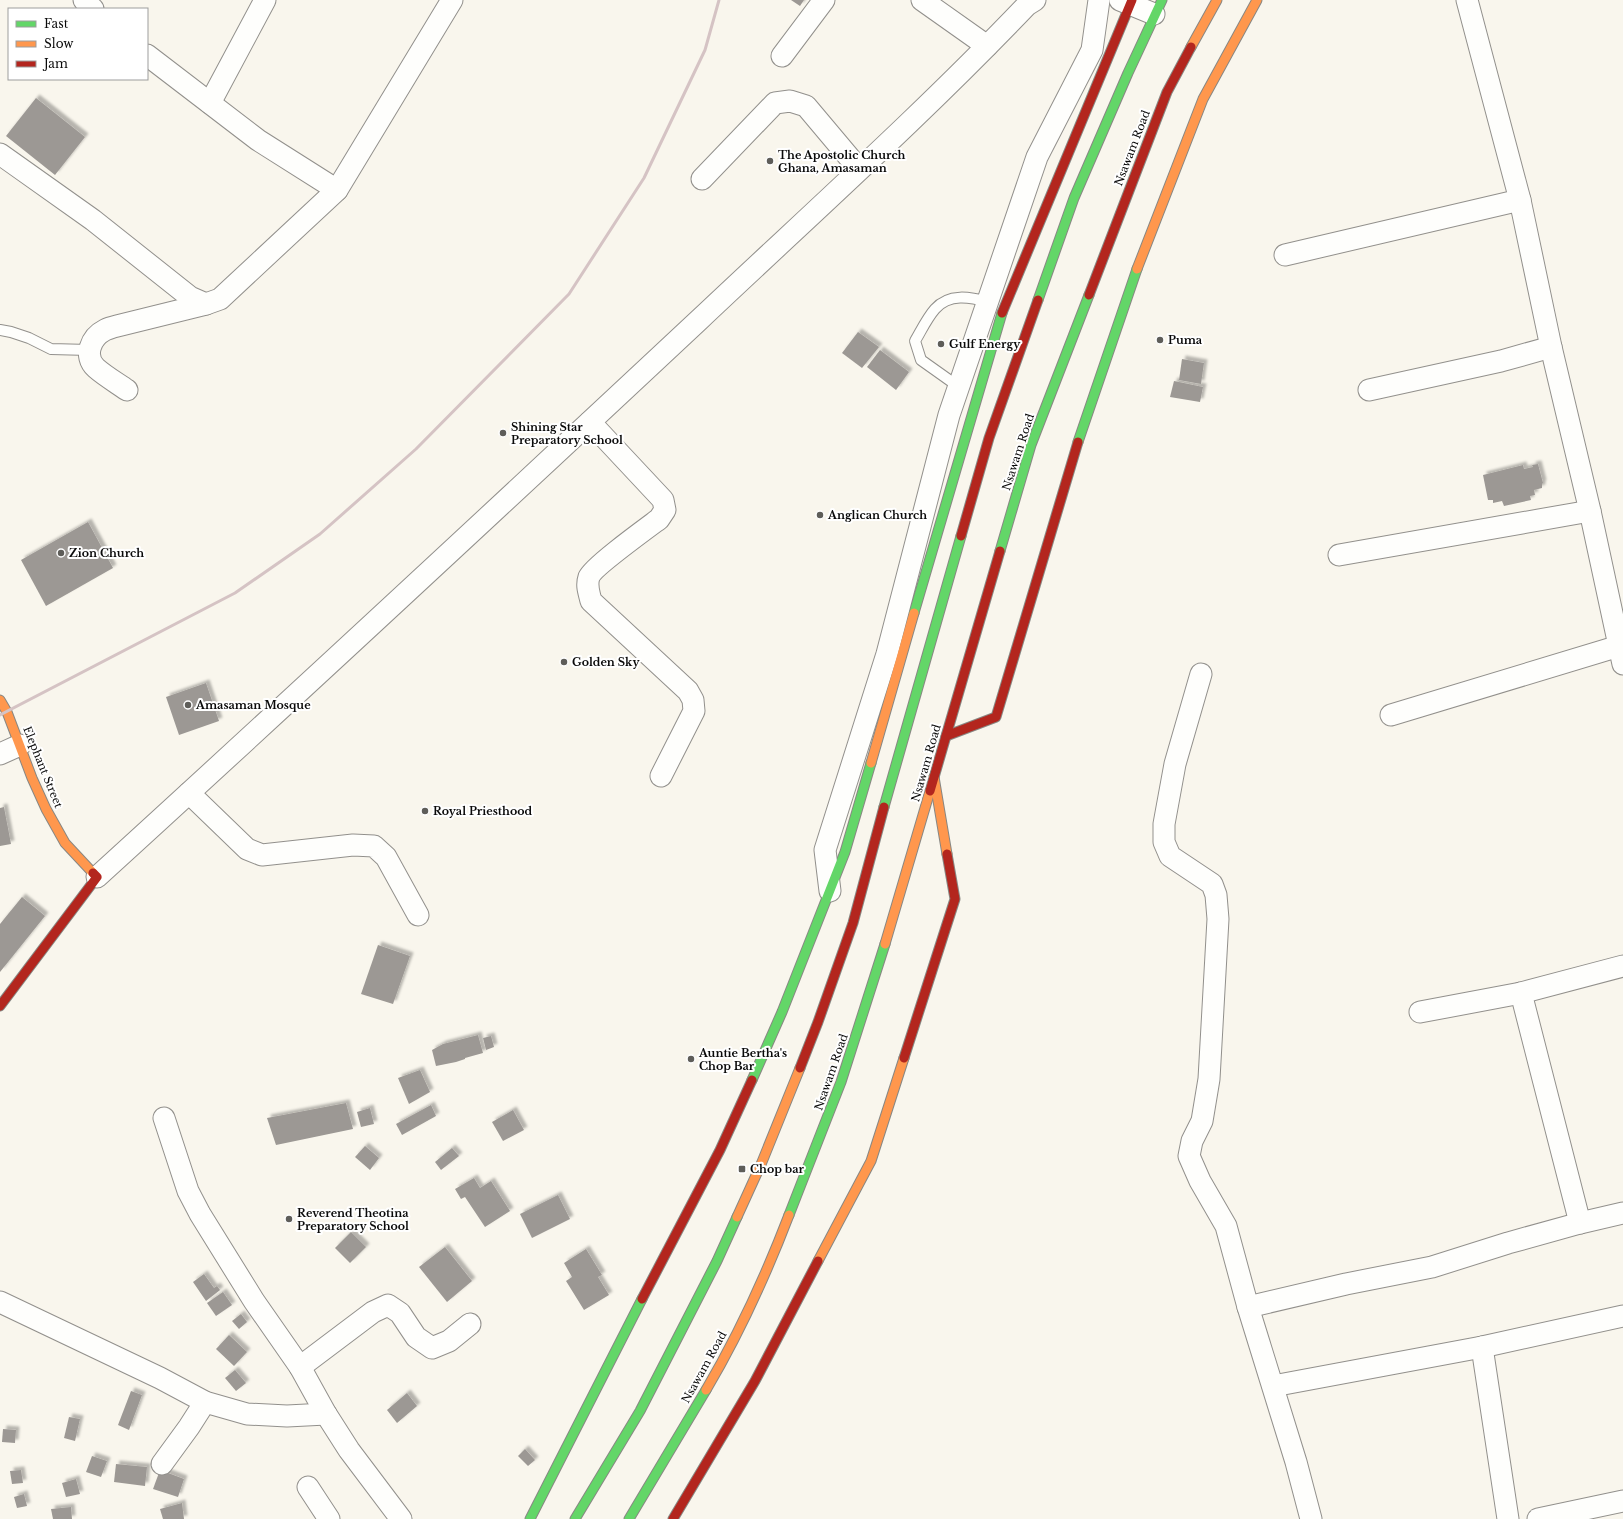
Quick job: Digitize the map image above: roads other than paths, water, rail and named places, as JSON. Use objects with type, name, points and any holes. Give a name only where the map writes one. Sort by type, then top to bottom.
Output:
[{"type":"main road","name":"Nsawam Road","points":[[630,1519],[717,1372],[766,1274],[841,1082],[877,970],[1031,445],[1167,92],[1217,0]]},
{"type":"main road","points":[[946,736],[996,716],[1071,462],[1140,261],[1203,98],[1257,0]]},
{"type":"main road","points":[[530,1519],[625,1330],[720,1150],[782,1012],[830,891],[845,852],[1000,318],[1128,1]]},
{"type":"main road","points":[[576,1519],[640,1411],[717,1261],[762,1162],[818,1022],[853,923],[884,808],[989,438],[1074,198],[1158,7]]},
{"type":"main road","name":"Elephant Street","points":[[0,700],[8,712],[32,778],[46,809],[65,843],[97,878]]},
{"type":"main road","points":[[673,1519],[754,1381],[871,1161],[955,899],[934,777]]},
{"type":"main road","points":[[0,1006],[97,878]]},
{"type":"street","points":[[84,0],[93,8]]},
{"type":"street","points":[[210,103],[265,0]]},
{"type":"street","points":[[127,390],[95,368],[89,358],[89,350],[97,336],[105,330],[131,322],[206,304],[220,299],[337,190],[452,0]]},
{"type":"street","points":[[782,56],[824,0]]},
{"type":"street","points":[[922,0],[988,46]]},
{"type":"street","points":[[97,878],[473,532],[859,169],[988,46],[1027,5],[1035,0]]},
{"type":"street","points":[[830,891],[826,850],[887,654],[947,423],[1037,157],[1092,50],[1099,0]]},
{"type":"street","points":[[1391,715],[1621,655],[1590,511],[1551,347],[1520,200],[1467,0]]},
{"type":"street","points":[[1128,1],[1158,7]]},
{"type":"street","points":[[148,55],[258,140],[337,190]]},
{"type":"street","points":[[702,179],[775,103],[790,101],[806,106],[859,169]]},
{"type":"street","points":[[0,154],[93,220],[190,297],[206,304]]},
{"type":"street","points":[[1285,255],[1520,200]]},
{"type":"street","points":[[1369,390],[1501,361],[1551,347]]},
{"type":"street","points":[[590,422],[664,500],[665,510],[659,519],[599,565],[590,575],[587,586],[591,601],[688,691],[693,700],[694,711],[661,776]]},
{"type":"street","points":[[1339,555],[1590,511]]},
{"type":"street","points":[[1201,674],[1174,764],[1164,824],[1164,842],[1170,856],[1212,884],[1216,895],[1218,919],[1209,1079],[1202,1121],[1192,1141],[1189,1156],[1200,1181],[1226,1226],[1248,1307],[1296,1462],[1311,1519]]},
{"type":"street","points":[[0,754],[20,745]]},
{"type":"street","points":[[189,793],[247,850],[262,855],[353,845],[374,846],[386,857],[418,915]]},
{"type":"street","points":[[1420,1012],[1521,993],[1623,966]]},
{"type":"street","points":[[1521,993],[1580,1223]]},
{"type":"street","points":[[164,1118],[188,1191],[200,1214],[254,1301],[300,1367],[326,1414],[349,1450],[397,1518]]},
{"type":"street","points":[[1248,1307],[1346,1284],[1432,1267],[1508,1243],[1623,1213]]},
{"type":"street","points":[[0,1302],[160,1378],[205,1402],[247,1414],[287,1416],[326,1414]]},
{"type":"street","points":[[300,1367],[373,1312],[388,1305],[400,1313],[416,1337],[432,1348],[449,1341],[470,1324]]},
{"type":"street","points":[[1273,1386],[1482,1347],[1623,1316]]},
{"type":"street","points":[[1482,1347],[1508,1519]]},
{"type":"street","points":[[162,1464],[205,1402]]},
{"type":"street","points":[[308,1487],[329,1519]]},
{"type":"street","points":[[1538,1519],[1623,1501]]},
{"type":"lane","points":[[959,387],[921,360],[915,341],[935,308],[945,301],[957,297],[971,297],[988,302]]},
{"type":"lane","points":[[0,330],[29,338],[51,349],[89,350]]},
{"type":"railway","points":[[0,715],[235,593],[320,534],[416,449],[569,294],[644,178],[705,50],[719,0]]},
{"type":"place","name":"The Apostolic Church Ghana, Amasaman","points":[[770,161]]},
{"type":"place","name":"Puma","points":[[1160,340]]},
{"type":"place","name":"Gulf Energy","points":[[941,344]]},
{"type":"place","name":"Shining Star Preparatory School","points":[[503,433]]},
{"type":"place","name":"Anglican Church","points":[[820,515]]},
{"type":"place","name":"Zion Church","points":[[61,553]]},
{"type":"place","name":"Golden Sky","points":[[564,662]]},
{"type":"place","name":"Amasaman Mosque","points":[[188,705]]},
{"type":"place","name":"Royal Priesthood","points":[[425,811]]},
{"type":"place","name":"Auntie Bertha's Chop Bar","points":[[691,1059]]},
{"type":"place","name":"Chop bar","points":[[742,1169]]},
{"type":"place","name":"Reverend Theotina Preparatory School","points":[[289,1219]]}]
